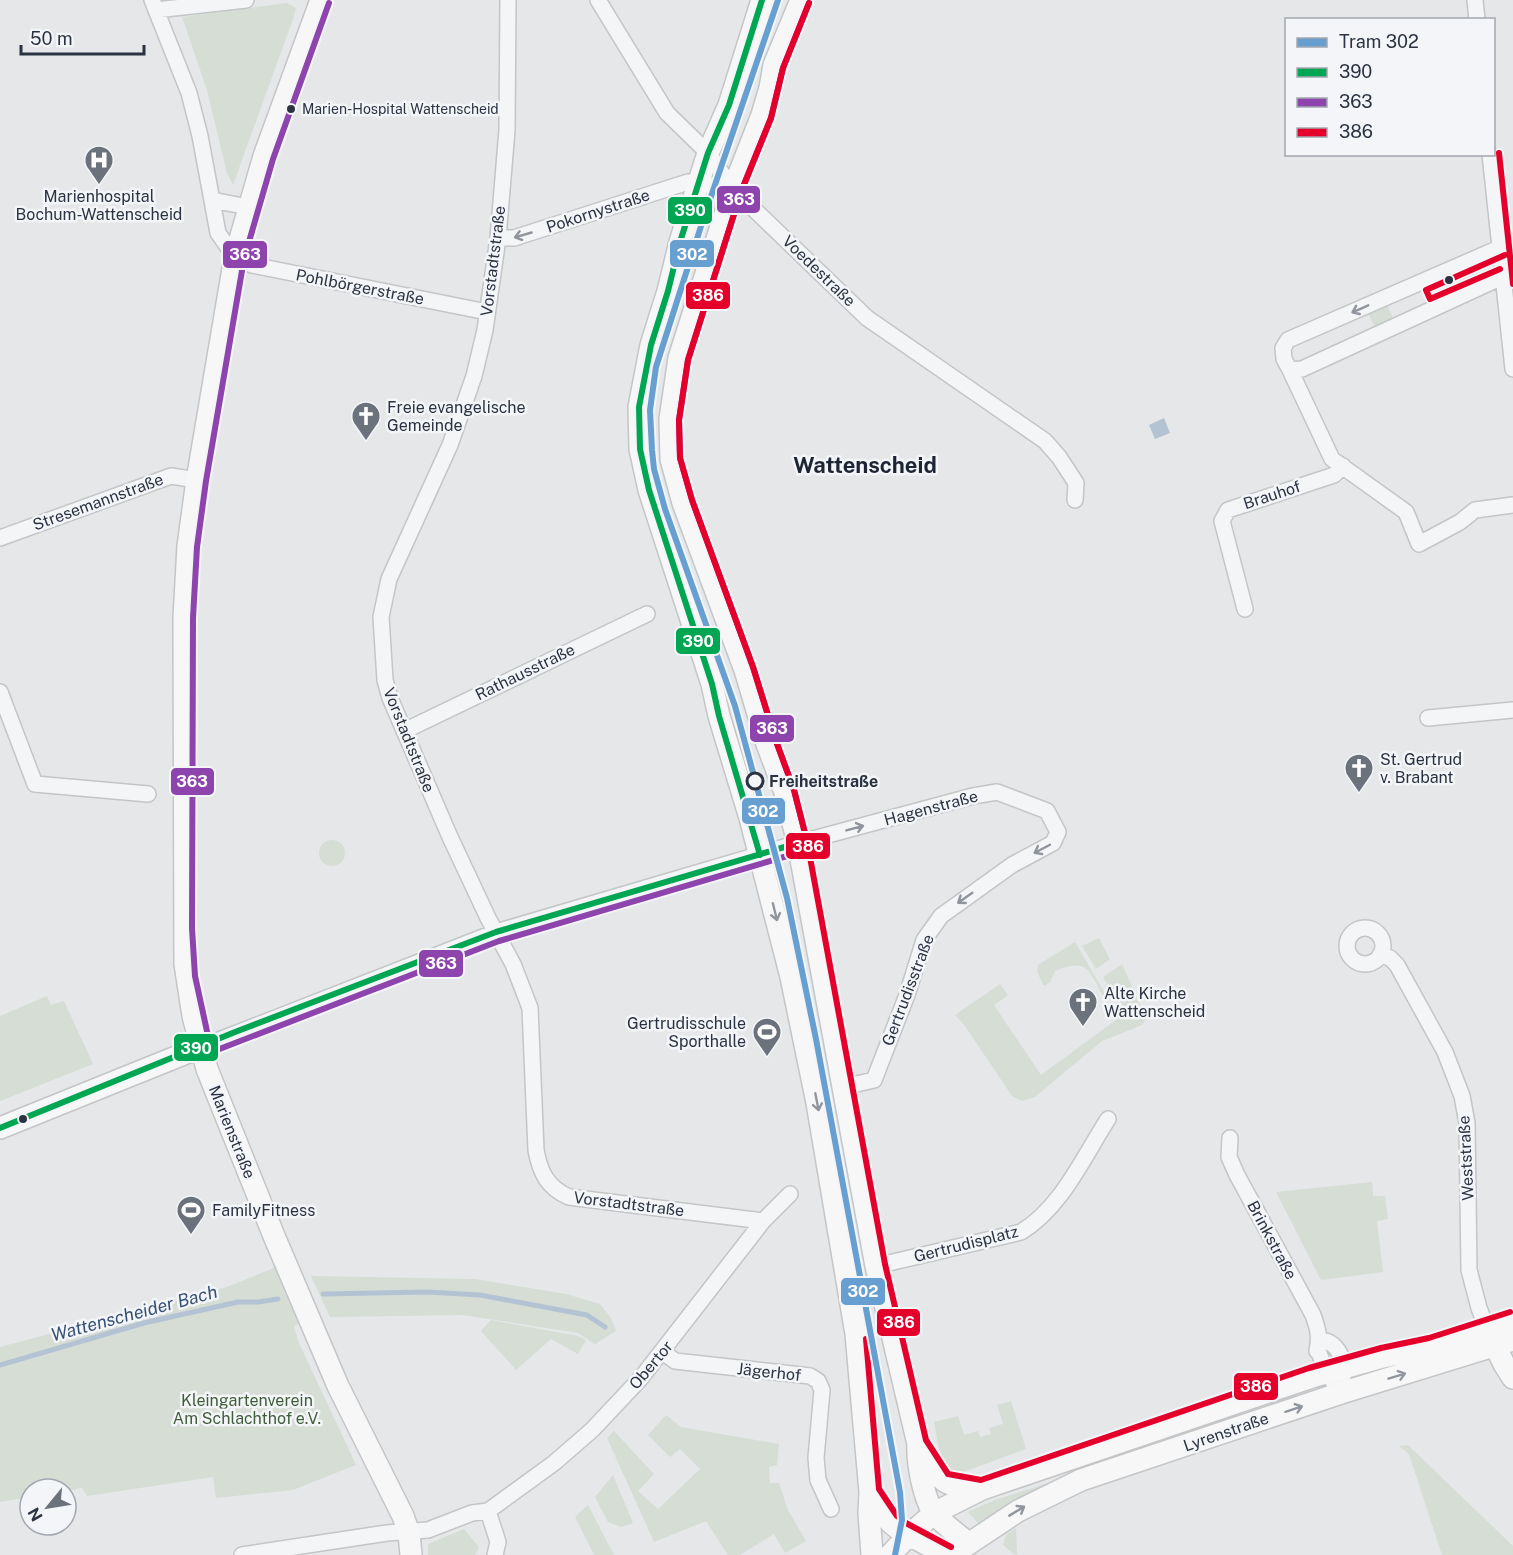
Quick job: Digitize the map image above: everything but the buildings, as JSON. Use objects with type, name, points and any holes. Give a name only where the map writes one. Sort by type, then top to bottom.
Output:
[{"type":"street","points":[[235,257],[218,233],[200,136],[189,93],[154,5],[246,0]]},
{"type":"street","name":"Marienstraße","points":[[321,0],[264,156],[248,207],[235,257],[196,480],[188,546],[184,618],[183,928],[186,977],[207,1069],[312,1327],[357,1427],[395,1500],[409,1533],[411,1555]]},
{"type":"street","name":"Vorstadtstraße","points":[[508,0],[507,130],[498,238],[487,312],[471,386],[443,461],[389,579],[381,617],[385,680],[404,731],[450,837],[513,964],[530,1008],[536,1150],[538,1164],[550,1185],[569,1197],[763,1221]]},
{"type":"street","name":"Voedestraße","points":[[598,0],[667,113],[708,153],[733,189],[867,318],[1045,441],[1076,483],[1075,500]]},
{"type":"street","points":[[762,0],[729,105],[708,153],[680,242],[647,362],[639,407],[640,449],[649,490],[712,684],[719,716],[760,855],[791,977],[817,1103],[856,1334],[870,1492],[872,1555]]},
{"type":"street","points":[[801,0],[774,65],[762,115],[733,189],[679,358],[670,419],[671,459],[683,503],[745,670],[767,744],[785,792],[798,843],[819,950],[876,1266],[918,1444],[917,1459],[927,1497],[943,1508],[959,1553],[915,1544],[890,1522],[870,1492]]},
{"type":"street","points":[[1475,0],[1477,18]]},
{"type":"street","points":[[1490,156],[1507,244],[1513,369]]},
{"type":"street","name":"Pokornystraße","points":[[498,238],[514,238],[688,182],[733,189]]},
{"type":"street","points":[[212,200],[248,207]]},
{"type":"street","points":[[1507,244],[1288,340],[1283,348],[1284,359],[1332,459],[1406,512],[1419,543],[1460,522],[1475,510],[1513,505]]},
{"type":"street","name":"Pohlbörgerstraße","points":[[235,257],[252,264],[487,312]]},
{"type":"street","points":[[1290,370],[1302,369],[1508,274]]},
{"type":"street","points":[[1413,286],[1426,310]]},
{"type":"street","name":"Brauhof","points":[[1245,609],[1222,521],[1228,510],[1334,475],[1343,466]]},
{"type":"street","name":"Stresemannstraße","points":[[0,538],[171,476],[196,480]]},
{"type":"street","name":"Rathausstraße","points":[[404,731],[647,614]]},
{"type":"street","points":[[0,692],[35,784],[148,794]]},
{"type":"street","points":[[1428,717],[1513,710]]},
{"type":"street","name":"Hagenstraße","points":[[201,1047],[496,932],[798,843],[973,796],[997,792],[1047,811],[1054,824]]},
{"type":"street","name":"Gertrudisstraße","points":[[843,1087],[874,1080],[907,995],[924,940],[941,916],[1012,865],[1053,843],[1058,832],[1054,824]]},
{"type":"street","name":"Weststraße","points":[[1380,955],[1390,958],[1397,965],[1445,1052],[1462,1096],[1467,1123],[1469,1270],[1479,1308],[1498,1338],[1513,1378]]},
{"type":"street","points":[[0,1128],[201,1047]]},
{"type":"street","name":"Gertrudisplatz","points":[[876,1266],[1021,1232],[1040,1219],[1062,1192],[1108,1119]]},
{"type":"street","name":"Brinkstraße","points":[[1230,1138],[1229,1157],[1313,1315],[1319,1330],[1318,1345],[1330,1341],[1336,1347],[1336,1371]]},
{"type":"street","name":"Obertor","points":[[242,1555],[387,1533],[428,1530],[472,1513],[488,1511],[554,1463],[586,1435],[641,1378],[763,1221],[790,1194]]},
{"type":"street","points":[[1498,1338],[1513,1321]]},
{"type":"street","name":"Lyrenstraße","points":[[890,1555],[915,1544],[943,1508],[982,1489],[1383,1357],[1431,1347],[1498,1338]]},
{"type":"street","name":"Lyrenstraße","points":[[959,1553],[1018,1510],[1082,1480],[1498,1338]]},
{"type":"street","name":"Jägerhof","points":[[663,1352],[675,1361],[810,1376],[818,1381],[822,1390],[816,1458],[818,1480],[831,1509]]},
{"type":"street","points":[[1336,1371],[1341,1393]]},
{"type":"street","points":[[918,1444],[942,1481],[950,1485],[982,1489]]},
{"type":"street","points":[[488,1511],[498,1542],[495,1555]]},
{"type":"green space","points":[[287,3],[296,8],[293,19],[233,185],[227,173],[207,90],[182,17]]},
{"type":"green space","points":[[1476,266],[1478,277],[1441,297],[1434,295],[1432,288],[1434,284]]},
{"type":"green space","points":[[1387,305],[1393,318],[1374,326],[1368,313]]},
{"type":"green space","points":[[332,840],[341,844],[345,853],[341,862],[332,866],[323,862],[319,853],[323,844]]},
{"type":"green space","points":[[1099,938],[1110,959],[1096,969],[1082,946]]},
{"type":"green space","points":[[1075,942],[1107,997],[1104,998],[1091,974],[1081,966],[1066,967],[1055,971],[1050,982],[1044,986],[1037,972],[1038,965]]},
{"type":"green space","points":[[1122,964],[1146,1019],[1142,1025],[1102,1041],[1035,1097],[1022,1101],[1012,1096],[965,1026],[955,1015],[1000,984],[1008,995],[994,1005],[1041,1075],[1127,1012],[1103,977]]},
{"type":"green space","points":[[47,996],[51,1005],[64,1001],[93,1064],[0,1101],[0,1016]]},
{"type":"green space","points":[[1372,1182],[1373,1196],[1385,1196],[1388,1219],[1377,1221],[1383,1272],[1321,1280],[1276,1192]]},
{"type":"green space","name":"Kleingartenverein Am Schlachthof e.V.","points":[[282,1263],[304,1317],[294,1327],[299,1343],[356,1465],[293,1490],[216,1498],[213,1477],[87,1496],[82,1488],[78,1489],[78,1477],[18,1477],[18,1499],[0,1502],[0,1347],[227,1287]]},
{"type":"green space","points":[[311,1276],[475,1279],[566,1294],[600,1304],[611,1318],[616,1331],[595,1344],[578,1333],[463,1315],[330,1317]]},
{"type":"green space","points":[[491,1320],[578,1336],[586,1340],[578,1354],[551,1339],[516,1370],[481,1331]]},
{"type":"green space","points":[[1011,1401],[1026,1449],[960,1473],[947,1466],[940,1453],[934,1422],[958,1416],[964,1435],[978,1431],[980,1437],[991,1434],[989,1428],[1003,1424],[997,1405]]},
{"type":"green space","points":[[666,1415],[681,1427],[779,1444],[777,1465],[769,1467],[770,1483],[779,1483],[788,1510],[806,1541],[785,1553],[774,1534],[740,1555],[728,1555],[706,1521],[654,1542],[607,1438],[614,1431],[654,1474],[638,1491],[658,1509],[700,1469],[680,1449],[670,1457],[648,1435]]},
{"type":"green space","points":[[1408,1445],[1513,1546],[1513,1555],[1442,1555],[1409,1454],[1399,1446]]},
{"type":"green space","points":[[613,1475],[633,1523],[621,1527],[608,1522],[595,1497]]},
{"type":"green space","points":[[1048,1483],[980,1525],[968,1512],[995,1500]]},
{"type":"green space","points":[[588,1505],[614,1555],[594,1555],[575,1517]]},
{"type":"green space","points":[[1016,1528],[1017,1554],[1015,1555],[1003,1545],[1006,1535]]},
{"type":"green space","points":[[464,1529],[479,1547],[475,1555],[428,1555],[428,1544]]},
{"type":"water","points":[[1164,418],[1170,433],[1155,439],[1149,425]]},
{"type":"waterway","name":"Wattenscheider Bach","points":[[323,1294],[427,1292],[480,1295],[587,1315],[605,1327]]},
{"type":"waterway","name":"Wattenscheider Bach","points":[[0,1365],[144,1323],[238,1302],[278,1299]]},
{"type":"tram line","name":"302","points":[[778,0],[656,367],[650,410],[652,450],[654,469],[665,509],[735,706],[787,898],[816,1039],[900,1492],[902,1520],[895,1555]]},
{"type":"transit line","name":"390","points":[[760,855],[719,716],[712,684],[649,490],[640,449],[639,407],[651,345],[680,242],[708,153],[729,105],[762,0]]},
{"type":"transit line","name":"363","points":[[210,1045],[195,976],[192,928],[193,618],[197,547],[244,259],[273,159],[329,3]]},
{"type":"transit line","name":"363","points":[[204,1055],[499,941],[801,852],[806,847],[807,841],[794,790],[753,667],[692,500],[680,458],[679,420],[688,360],[741,192],[771,118],[783,68],[809,3]]},
{"type":"transit line","name":"386","points":[[809,3],[783,68],[771,118],[741,192],[688,360],[679,420],[680,458],[692,500],[753,667],[794,790],[807,841],[885,1264],[926,1440],[948,1474],[981,1480],[1309,1368],[1381,1348],[1429,1338],[1510,1312]]},
{"type":"transit line","name":"386","points":[[1499,153],[1513,284]]},
{"type":"transit line","name":"386","points":[[1500,269],[1430,299],[1426,290],[1505,255]]},
{"type":"transit line","name":"390","points":[[0,1128],[235,1032],[496,932],[798,843]]},
{"type":"transit line","name":"386","points":[[866,1339],[879,1489],[897,1516],[951,1547]]},
{"type":"place","name":"Marien-Hospital Wattenscheid","points":[[291,109]]},
{"type":"place","name":"Marienhospital Bochum-Wattenscheid","points":[[99,186]]},
{"type":"place","name":"Freie evangelische Gemeinde","points":[[366,442]]},
{"type":"place","name":"Freiheitstraße","points":[[755,781]]},
{"type":"place","name":"St. Gertrud v. Brabant","points":[[1359,794]]},
{"type":"place","name":"Alte Kirche Wattenscheid","points":[[1083,1028]]},
{"type":"place","name":"Gertrudisschule Sporthalle","points":[[767,1058]]},
{"type":"place","name":"FamilyFitness","points":[[191,1236]]},
{"type":"district","name":"Wattenscheid","points":[[865,465]]}]
